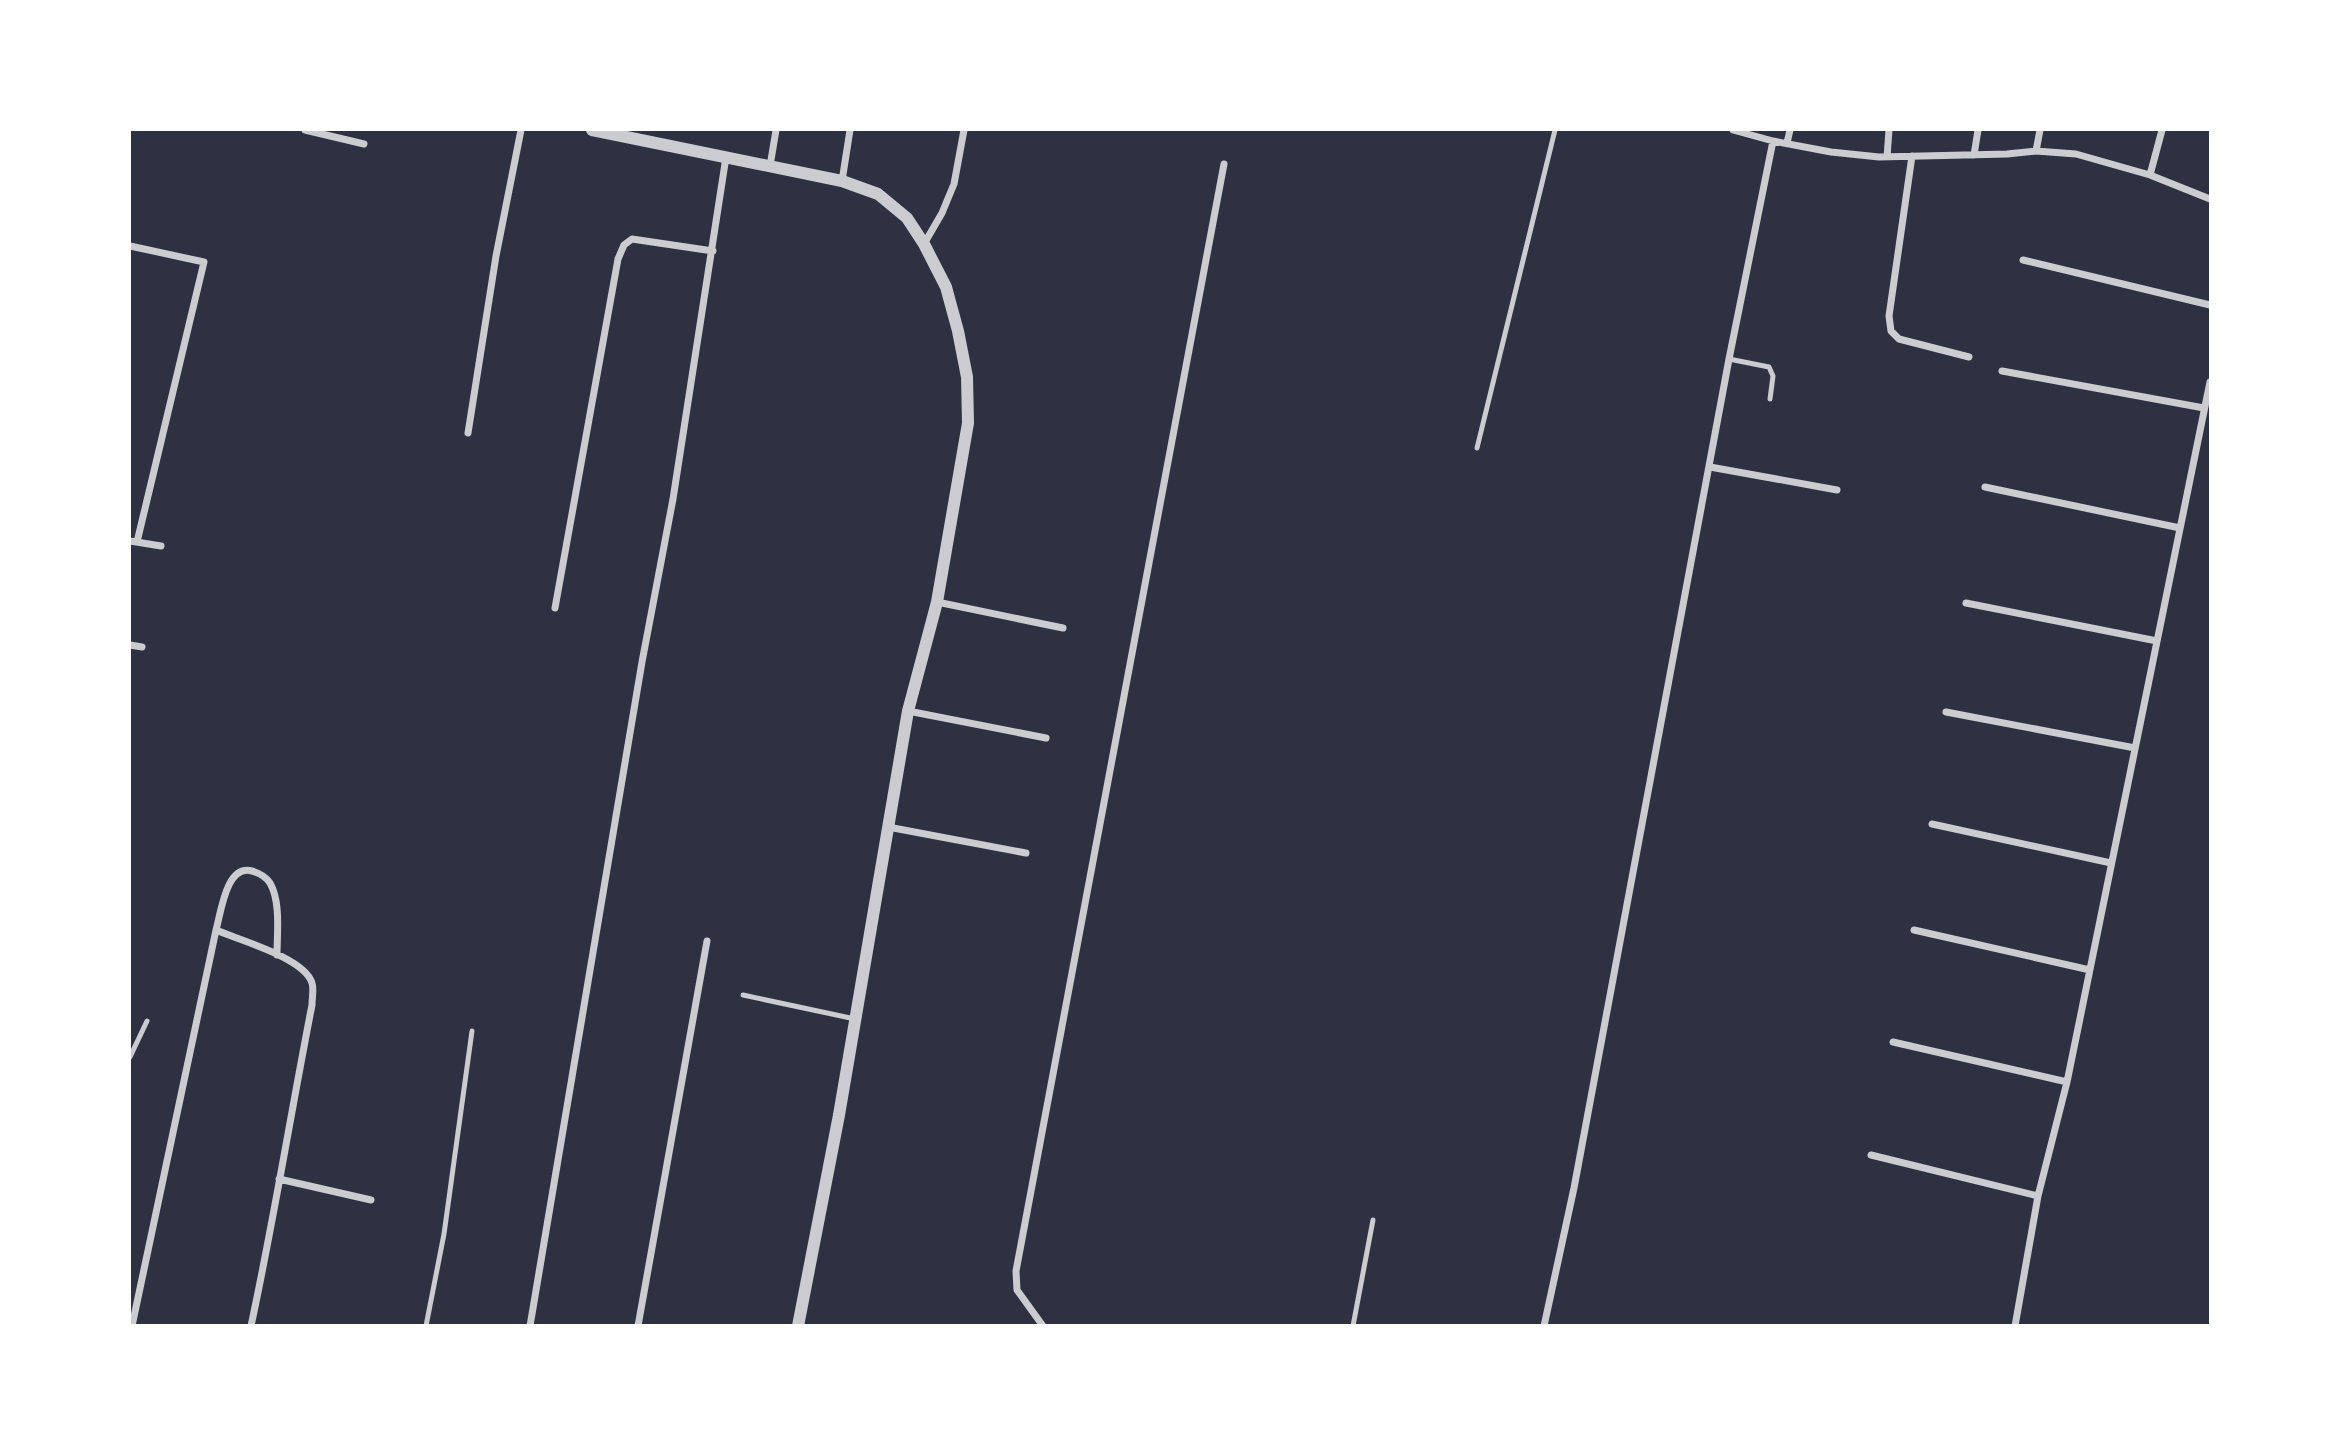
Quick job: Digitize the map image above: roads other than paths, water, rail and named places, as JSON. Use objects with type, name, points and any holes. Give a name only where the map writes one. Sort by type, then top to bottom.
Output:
[{"type":"street","points":[[305,130],[364,144]]},
{"type":"street","points":[[468,433],[496,256],[521,130]]},
{"type":"street","points":[[592,130],[619,133],[842,181],[878,194],[907,218],[946,287],[967,377],[968,423],[937,602],[908,711],[855,1019],[798,1325]]},
{"type":"street","points":[[771,166],[776,130]]},
{"type":"street","points":[[842,181],[850,130]]},
{"type":"street","points":[[924,244],[942,213],[954,184],[964,130]]},
{"type":"street","points":[[1733,130],[1830,152],[1887,157],[2007,155],[2036,150],[2076,154],[2150,175],[2210,199]]},
{"type":"street","points":[[1787,144],[1790,130]]},
{"type":"street","points":[[1887,157],[1889,130]]},
{"type":"street","points":[[1974,155],[1978,130]]},
{"type":"street","points":[[2036,150],[2040,130]]},
{"type":"street","points":[[2150,175],[2162,130]]},
{"type":"street","points":[[1544,1325],[1574,1188],[1655,748],[1773,141]]},
{"type":"street","points":[[1912,156],[1889,316],[1891,331],[1899,339],[1969,356]]},
{"type":"street","points":[[530,1325],[642,662],[673,499],[726,157]]},
{"type":"street","points":[[1043,1325],[1017,1290],[1016,1271],[1224,164]]},
{"type":"street","points":[[555,608],[624,245],[632,239],[713,251]]},
{"type":"street","points":[[130,246],[204,262],[133,542],[161,546]]},
{"type":"street","points":[[2023,260],[2210,305]]},
{"type":"street","points":[[2002,371],[2204,408]]},
{"type":"street","points":[[2015,1325],[2038,1196],[2067,1082],[2210,382]]},
{"type":"street","points":[[1710,467],[1837,490]]},
{"type":"street","points":[[1985,487],[2180,528]]},
{"type":"street","points":[[937,602],[1063,628]]},
{"type":"street","points":[[1966,603],[2157,641]]},
{"type":"street","points":[[130,645],[142,647]]},
{"type":"street","points":[[908,711],[1046,738]]},
{"type":"street","points":[[1946,712],[2135,748]]},
{"type":"street","points":[[1932,824],[2111,863]]},
{"type":"street","points":[[888,827],[1026,853]]},
{"type":"street","points":[[132,1325],[216,930],[229,883],[236,874],[247,869],[260,873],[270,884],[276,905],[277,955]]},
{"type":"street","points":[[216,930],[277,955],[303,969],[312,982],[312,1005],[250,1325]]},
{"type":"street","points":[[1914,930],[2090,970]]},
{"type":"street","points":[[638,1325],[707,942]]},
{"type":"street","points":[[1893,1042],[2067,1082]]},
{"type":"street","points":[[1871,1155],[2038,1196]]},
{"type":"street","points":[[279,1179],[371,1200]]},
{"type":"lane","points":[[1477,448],[1555,130]]},
{"type":"lane","points":[[1729,359],[1769,367],[1773,376],[1770,399]]},
{"type":"lane","points":[[743,995],[855,1019]]},
{"type":"lane","points":[[130,1057],[147,1021]]},
{"type":"lane","points":[[426,1325],[444,1234],[472,1031]]},
{"type":"lane","points":[[1353,1325],[1373,1220]]}]
